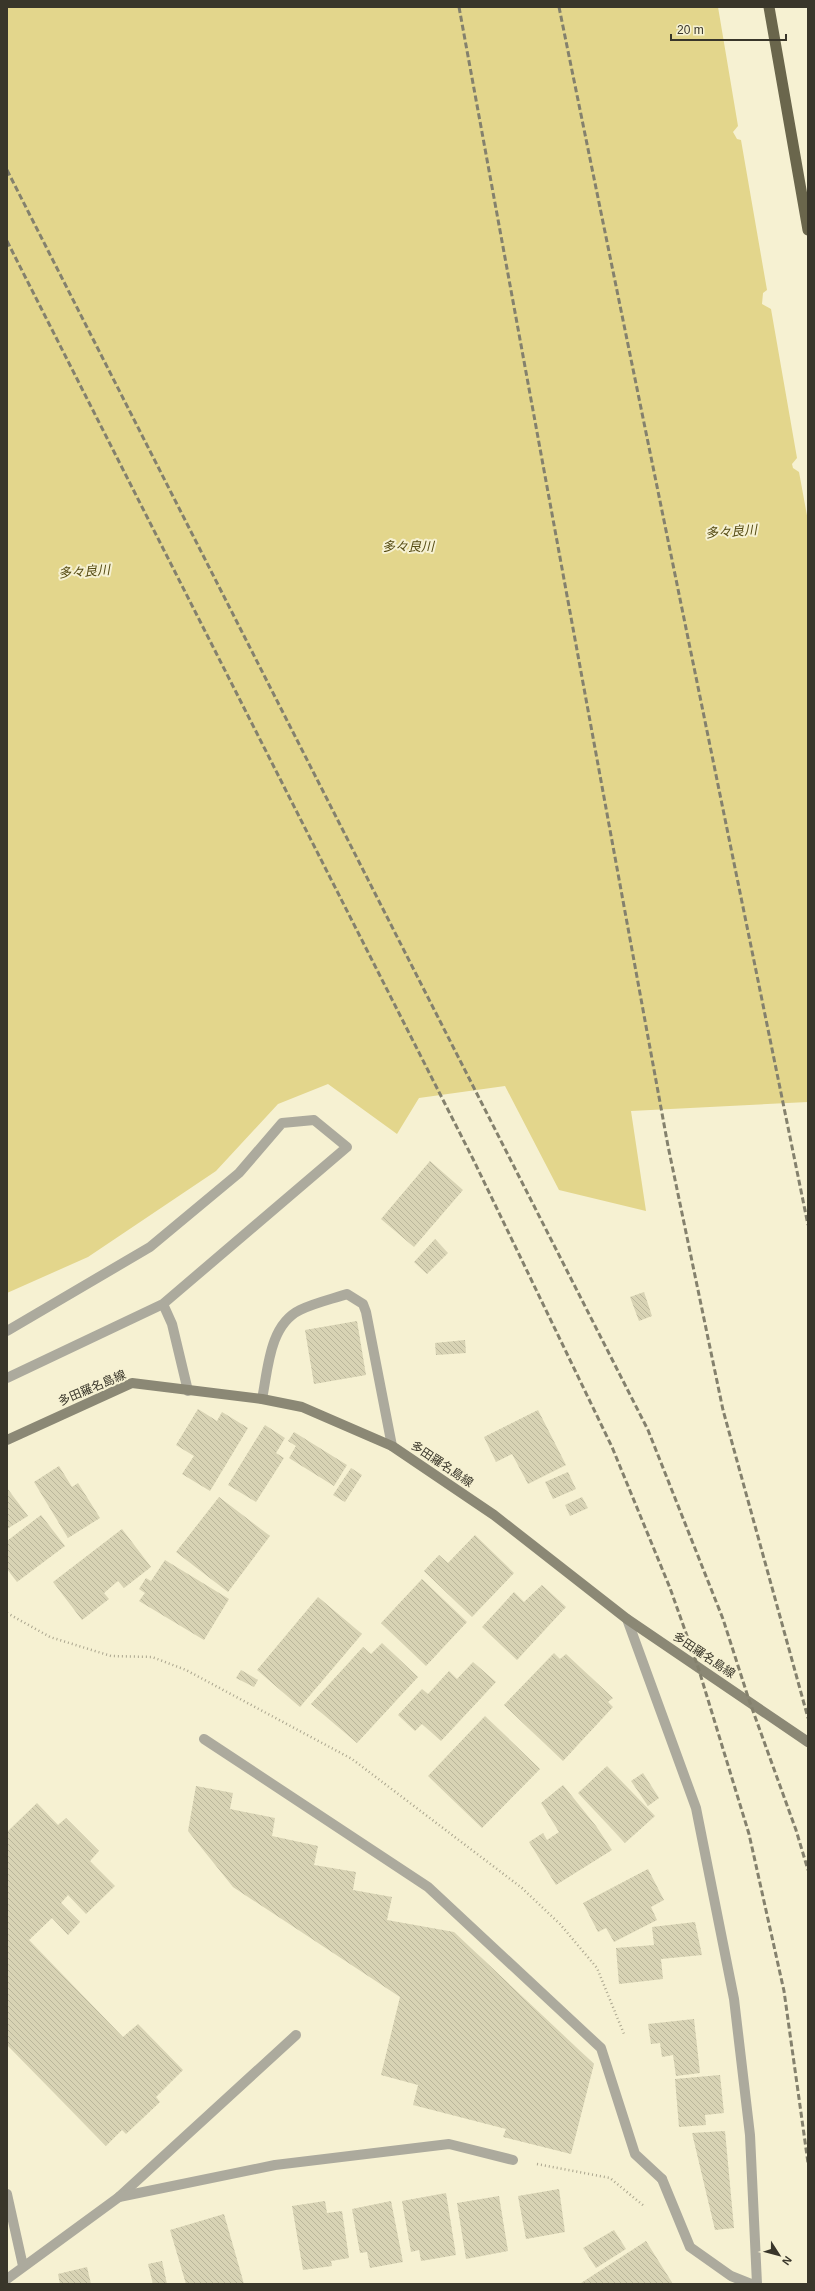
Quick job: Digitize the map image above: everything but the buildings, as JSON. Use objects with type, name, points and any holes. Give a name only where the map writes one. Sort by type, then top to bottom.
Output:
[{"type":"highway","points":[[769,7],[808,230]]},
{"type":"main road","name":"多田羅名島線","points":[[7,1440],[132,1383],[188,1391],[262,1398],[302,1407],[392,1446],[494,1515],[627,1618],[808,1742]]},
{"type":"street","points":[[7,1331],[150,1247],[240,1173],[282,1123],[314,1120],[347,1146],[163,1304],[7,1378]]},
{"type":"street","points":[[262,1398],[273,1341],[282,1327],[299,1310],[347,1294],[356,1298],[363,1304],[366,1312],[392,1446]]},
{"type":"street","points":[[163,1304],[172,1324],[188,1391]]},
{"type":"street","points":[[627,1618],[696,1808],[734,1999],[750,2135],[757,2284]]},
{"type":"street","points":[[204,1739],[428,1887],[601,2048],[636,2154],[662,2179],[690,2247],[731,2276],[751,2284]]},
{"type":"street","points":[[7,2279],[119,2197],[296,2035]]},
{"type":"street","points":[[119,2197],[275,2165],[449,2144],[513,2160]]},
{"type":"street","points":[[7,2194],[23,2266]]},
{"type":"path","points":[[513,2160],[610,2178],[642,2206]]},
{"type":"water","name":"多々良川","points":[[7,7],[808,7],[808,1102],[631,1111],[646,1211],[559,1190],[505,1086],[419,1098],[397,1134],[328,1084],[278,1104],[216,1171],[88,1257],[7,1293]]},
{"type":"pier","points":[[718,7],[808,7],[808,521],[799,472],[793,468],[792,464],[797,458],[771,309],[762,304],[763,293],[767,290],[741,140],[737,139],[733,132],[738,126]]},
{"type":"railway","points":[[459,7],[668,1146],[723,1410],[808,1718]]},
{"type":"railway","points":[[559,7],[808,1225]]},
{"type":"railway","points":[[7,170],[648,1430],[723,1619],[749,1700],[796,1830],[808,1870]]},
{"type":"railway","points":[[7,241],[473,1159],[612,1447],[670,1588],[698,1667],[749,1834],[784,1991],[808,2163]]}]
